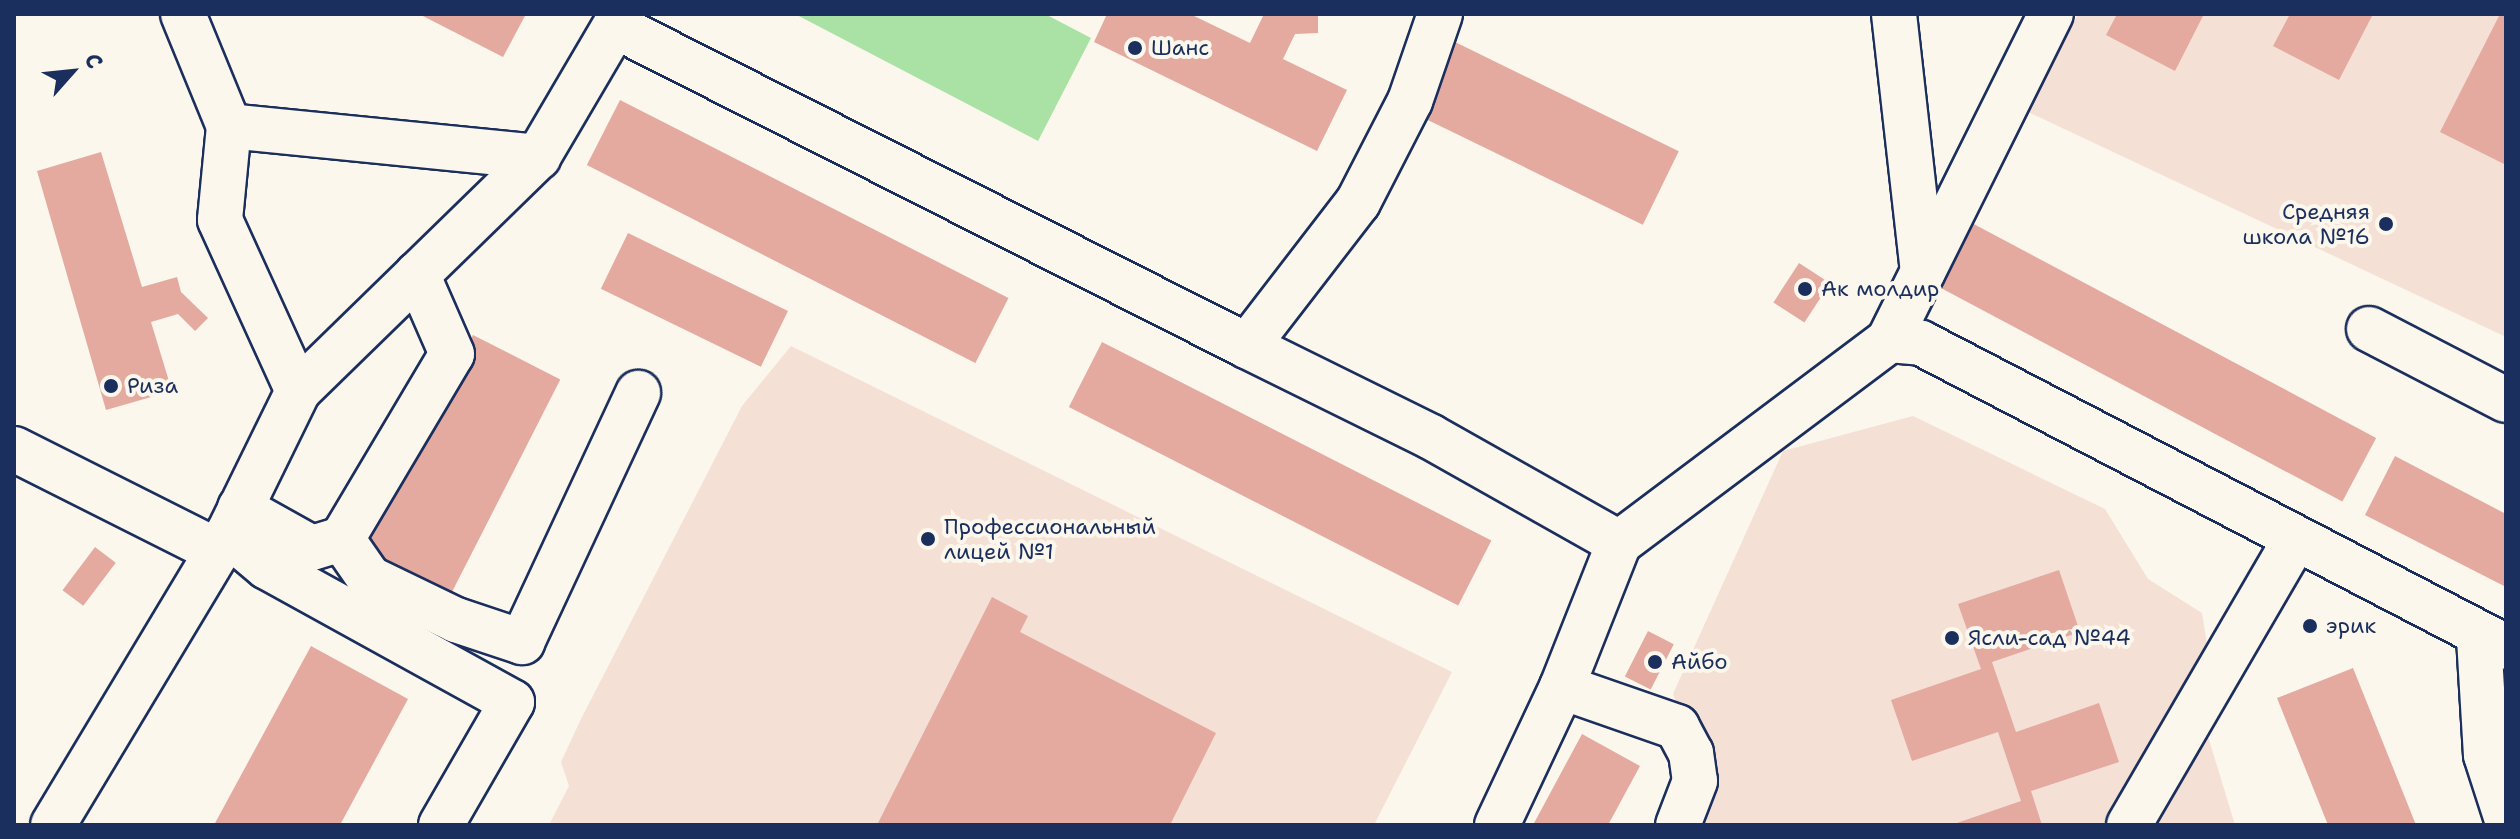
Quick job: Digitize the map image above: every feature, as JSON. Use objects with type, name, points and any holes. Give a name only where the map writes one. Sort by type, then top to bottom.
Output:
[{"type":"lane","points":[[183,14],[229,126],[220,220],[298,391]]},
{"type":"lane","points":[[1247,346],[1358,202],[1410,101],[1440,14]]},
{"type":"lane","points":[[1894,14],[1923,271]]},
{"type":"lane","points":[[1497,825],[1562,687],[1619,543],[1889,340],[2051,14]]},
{"type":"lane","points":[[53,825],[229,531],[298,391],[538,157],[618,20],[1247,346],[1431,437],[1619,543]]},
{"type":"lane","points":[[229,126],[538,157]]},
{"type":"lane","points":[[14,449],[229,531],[312,548],[342,539],[452,354],[417,274]]},
{"type":"lane","points":[[2369,329],[2506,400]]},
{"type":"lane","points":[[1889,340],[1921,343],[2492,642],[2486,755],[2506,817]]},
{"type":"lane","points":[[342,539],[369,578],[456,620],[522,642],[638,393]]},
{"type":"lane","points":[[229,531],[267,567],[512,702],[441,825]]},
{"type":"lane","points":[[2129,825],[2295,540]]},
{"type":"lane","points":[[1562,687],[1677,727],[1691,753],[1695,781],[1678,825]]},
{"type":"shaded area","name":"Средняя школа №16","points":[[2078,14],[2506,14],[2506,337],[2026,111]]},
{"type":"shaded area","name":"Профессиональный лицей №1","points":[[791,346],[1452,672],[1374,825],[549,825],[569,786],[561,762],[581,719],[742,406]]},
{"type":"shaded area","name":"Ясли-сад №44","points":[[1913,416],[2105,509],[2148,579],[2202,613],[2210,663],[2240,679],[2207,733],[2235,825],[1697,825],[1709,800],[1673,694],[1783,451]]},
{"type":"green space","points":[[795,14],[1045,14],[1091,38],[1038,141]]},
{"type":"building","points":[[419,14],[526,14],[503,57]]},
{"type":"building","points":[[1107,14],[1190,14],[1250,43],[1264,14],[1318,14],[1318,33],[1295,34],[1283,59],[1347,90],[1317,151],[1094,42]]},
{"type":"building","points":[[2117,14],[2204,14],[2175,71],[2106,35]]},
{"type":"building","points":[[2290,14],[2373,14],[2339,80],[2273,46]]},
{"type":"building","points":[[2500,14],[2506,14],[2506,165],[2440,132]]},
{"type":"building","points":[[1455,42],[1679,151],[1643,225],[1419,116]]},
{"type":"building","points":[[620,100],[1008,298],[975,363],[587,165]]},
{"type":"building","points":[[101,152],[142,287],[177,277],[181,292],[208,318],[195,331],[178,314],[151,322],[172,391],[106,410],[37,171]]},
{"type":"building","points":[[1970,222],[2376,438],[2342,502],[1936,286]]},
{"type":"building","points":[[628,233],[788,311],[761,367],[601,289]]},
{"type":"building","points":[[1799,263],[1830,283],[1804,323],[1773,302]]},
{"type":"building","points":[[473,335],[560,379],[450,595],[363,551]]},
{"type":"building","points":[[1102,342],[1491,540],[1458,605],[1069,407]]},
{"type":"building","points":[[2395,456],[2506,514],[2506,587],[2365,515]]},
{"type":"building","points":[[95,547],[116,563],[83,606],[63,590]]},
{"type":"building","points":[[2059,570],[2080,632],[1992,662],[2016,732],[2099,703],[2119,762],[2031,791],[2042,825],[1951,825],[2021,801],[1998,732],[1912,761],[1891,700],[1981,669],[1958,604]]},
{"type":"building","points":[[992,597],[1028,616],[1020,632],[1216,733],[1170,825],[877,825]]},
{"type":"building","points":[[1648,631],[1674,644],[1651,690],[1625,676]]},
{"type":"building","points":[[311,646],[408,699],[340,825],[214,825]]},
{"type":"building","points":[[2353,668],[2416,825],[2328,825],[2277,698]]},
{"type":"building","points":[[1582,734],[1640,766],[1608,825],[1533,825]]},
{"type":"place","name":"Шанс","points":[[1135,48]]},
{"type":"place","name":"Средняя школа №16","points":[[2386,224]]},
{"type":"place","name":"Ак молдир","points":[[1805,289]]},
{"type":"place","name":"Риза","points":[[111,386]]},
{"type":"place","name":"Профессиональный лицей №1","points":[[928,539]]},
{"type":"place","name":"эрик","points":[[2310,626]]},
{"type":"place","name":"Ясли-сад №44","points":[[1952,638]]},
{"type":"place","name":"Айбо","points":[[1655,662]]}]
